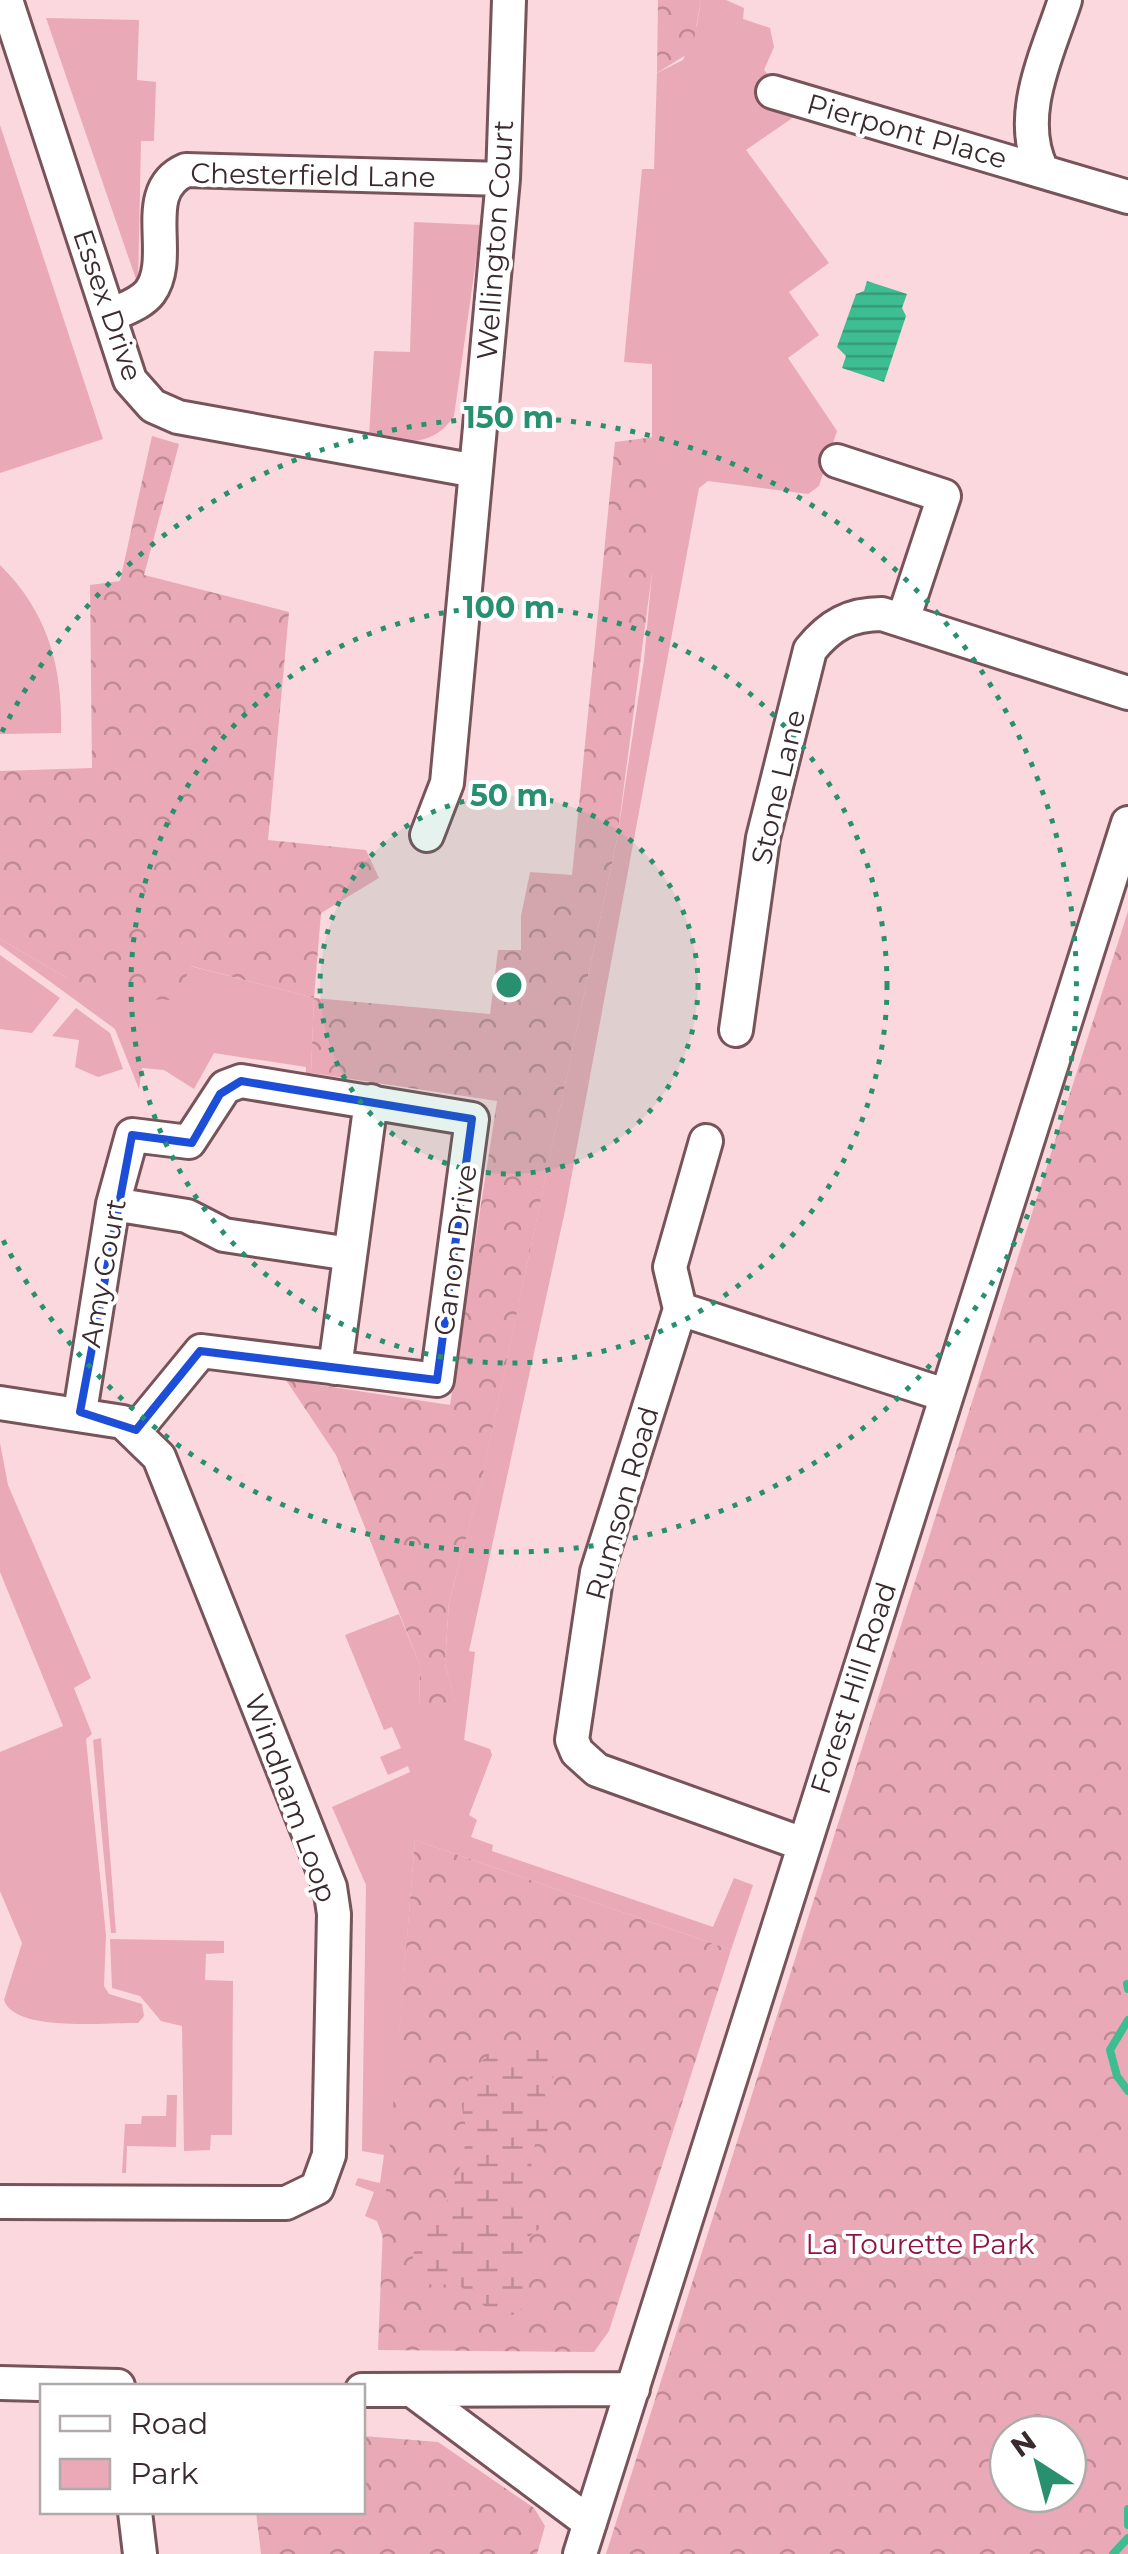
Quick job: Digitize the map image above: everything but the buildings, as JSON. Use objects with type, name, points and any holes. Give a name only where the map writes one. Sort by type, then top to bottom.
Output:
[{"type":"street","name":"Essex Drive","points":[[6,0],[130,380],[144,399],[165,412],[476,471]]},
{"type":"street","name":"Wellington Court","points":[[427,836],[446,783],[503,179],[509,0]]},
{"type":"street","name":"Pierpont Place","points":[[1042,170],[1030,139],[1032,104],[1065,0]]},
{"type":"street","name":"Pierpont Place","points":[[773,92],[1128,198]]},
{"type":"street","name":"Chesterfield Lane","points":[[110,316],[142,300],[153,288],[162,195],[174,175],[186,170],[503,179]]},
{"type":"street","points":[[838,461],[944,496],[903,620]]},
{"type":"street","name":"Stone Lane","points":[[736,1030],[762,838],[810,650],[824,633],[861,614],[903,620],[1128,693]]},
{"type":"street","name":"Forest Hill Road","points":[[585,2538],[1128,823]]},
{"type":"street","name":"Canon Drive","points":[[132,1134],[189,1142],[225,1087],[241,1081],[465,1116],[473,1124],[436,1380],[201,1352],[136,1430]]},
{"type":"street","points":[[334,1368],[371,1101]]},
{"type":"street","name":"Amy Court","points":[[80,1412],[113,1204],[132,1134]]},
{"type":"street","name":"Rumson Road","points":[[706,1141],[670,1266],[680,1308],[597,1572],[572,1740],[576,1752],[597,1770],[803,1844]]},
{"type":"street","points":[[113,1204],[187,1216],[224,1234],[350,1254]]},
{"type":"street","points":[[680,1308],[945,1394]]},
{"type":"street","points":[[0,1403],[80,1412],[123,1422],[136,1430]]},
{"type":"street","name":"Windham Loop","points":[[0,2202],[286,2203],[317,2188],[329,2155],[330,1887],[158,1457],[136,1430]]},
{"type":"street","points":[[0,2383],[40,2384]]},
{"type":"street","points":[[365,2390],[633,2389]]},
{"type":"street","points":[[413,2391],[585,2538]]},
{"type":"street","points":[[136,2514],[140,2554]]},
{"type":"highlighted area","points":[[241,1081],[472,1119],[437,1380],[200,1351],[136,1430],[80,1412],[132,1135],[192,1143],[220,1094]]},
{"type":"green space","points":[[658,0],[701,0],[692,51],[657,73]]},
{"type":"green space","points":[[701,0],[726,0],[744,8],[743,19],[770,28],[774,47],[764,70],[801,112],[746,150],[829,263],[789,292],[819,335],[788,358],[837,431],[819,486],[808,494],[708,481],[699,488],[566,1206],[469,1651],[475,1652],[464,1740],[490,1749],[492,1755],[469,1815],[477,1820],[471,1837],[493,1845],[492,1851],[713,1927],[734,1878],[753,1885],[731,1950],[415,1840],[383,2237],[377,2221],[365,2216],[374,2192],[355,2185],[358,2178],[380,2183],[384,2155],[362,2151],[366,1885],[332,1807],[410,1772],[408,1766],[388,1775],[380,1757],[401,1748],[392,1727],[384,1730],[345,1635],[399,1614],[420,1665],[419,1708],[455,1701],[445,1663],[449,1602],[482,1477],[617,839],[644,660],[652,573],[652,364],[624,362],[642,169],[654,169],[657,73],[683,60],[697,25]]},
{"type":"green space","points":[[46,18],[139,20],[137,80],[156,82],[154,141],[141,141],[138,285]]},
{"type":"green space","points":[[0,125],[103,439],[0,473]]},
{"type":"green space","points":[[414,222],[481,225],[454,416],[436,434],[405,441],[369,436],[374,351],[410,352]]},
{"type":"green space","points":[[152,436],[179,444],[144,575],[289,612],[268,840],[366,850],[379,878],[321,913],[314,998],[191,966],[175,1000],[136,999],[67,978],[0,939],[0,771],[92,768],[90,585],[120,581]]},
{"type":"green space","points":[[654,437],[652,573],[617,839],[482,1478],[449,1602],[445,1663],[455,1700],[451,1708],[440,1713],[419,1708],[420,1665],[336,1455],[286,1380],[450,1405],[497,1101],[311,1073],[314,998],[490,1014],[498,950],[521,950],[521,916],[530,872],[572,875],[615,442]]},
{"type":"green space","points":[[0,565],[30,602],[49,642],[59,686],[61,733],[0,734]]},
{"type":"green space","name":"La Tourette Park","points":[[1128,911],[1128,2554],[606,2554]]},
{"type":"green space","points":[[0,939],[67,978],[190,966],[314,998],[311,1073],[306,1073],[306,1067],[214,1053],[194,1089],[164,1070],[142,1068],[139,1089],[115,1029],[0,945]]},
{"type":"green space","points":[[0,955],[60,998],[32,1033],[0,1029]]},
{"type":"green space","points":[[76,1008],[110,1033],[123,1069],[98,1077],[75,1067],[79,1040],[52,1036]]},
{"type":"green space","points":[[0,1443],[8,1485],[91,1678],[74,1688],[92,1734],[86,1739],[106,1935],[104,1986],[109,1994],[142,2004],[144,2016],[138,2023],[43,2022],[12,2010],[4,2000],[22,1943],[0,1891],[0,1752],[63,1726],[0,1572]]},
{"type":"green space","points":[[101,1738],[116,1933],[111,1933],[93,1740]]},
{"type":"green space","points":[[415,1840],[731,1950],[609,2331],[594,2352],[378,2350],[383,2227]]},
{"type":"green space","points":[[110,1939],[224,1941],[224,1953],[206,1954],[205,1980],[233,1981],[232,2135],[211,2135],[210,2150],[184,2151],[182,2026],[161,2021],[140,1996],[112,1988]]},
{"type":"green space","points":[[507,2044],[533,2045],[547,2053],[554,2076],[544,2092],[555,2122],[536,2144],[531,2174],[510,2200],[514,2210],[544,2225],[529,2237],[531,2255],[521,2265],[524,2302],[519,2313],[501,2315],[457,2284],[432,2285],[417,2278],[413,2258],[458,2174],[466,2136],[462,2104],[466,2084],[483,2060]]},
{"type":"green space","points":[[167,2095],[177,2095],[176,2147],[127,2146],[126,2173],[122,2173],[125,2124],[141,2124],[142,2116],[166,2116]]},
{"type":"green space","points":[[365,2436],[438,2442],[534,2508],[545,2526],[537,2554],[261,2554],[256,2514],[365,2514]]},
{"type":"shaded area","points":[[867,281],[907,294],[902,308],[906,316],[884,382],[842,368],[846,356],[837,347],[856,294],[864,291]]},
{"type":"waterway","points":[[1127,1984],[1128,1989]]},
{"type":"waterway","points":[[1128,2020],[1110,2050],[1117,2076],[1128,2091]]},
{"type":"waterway","points":[[1128,2509],[1128,2525]]},
{"type":"waterway","points":[[1113,2554],[1128,2538]]}]
